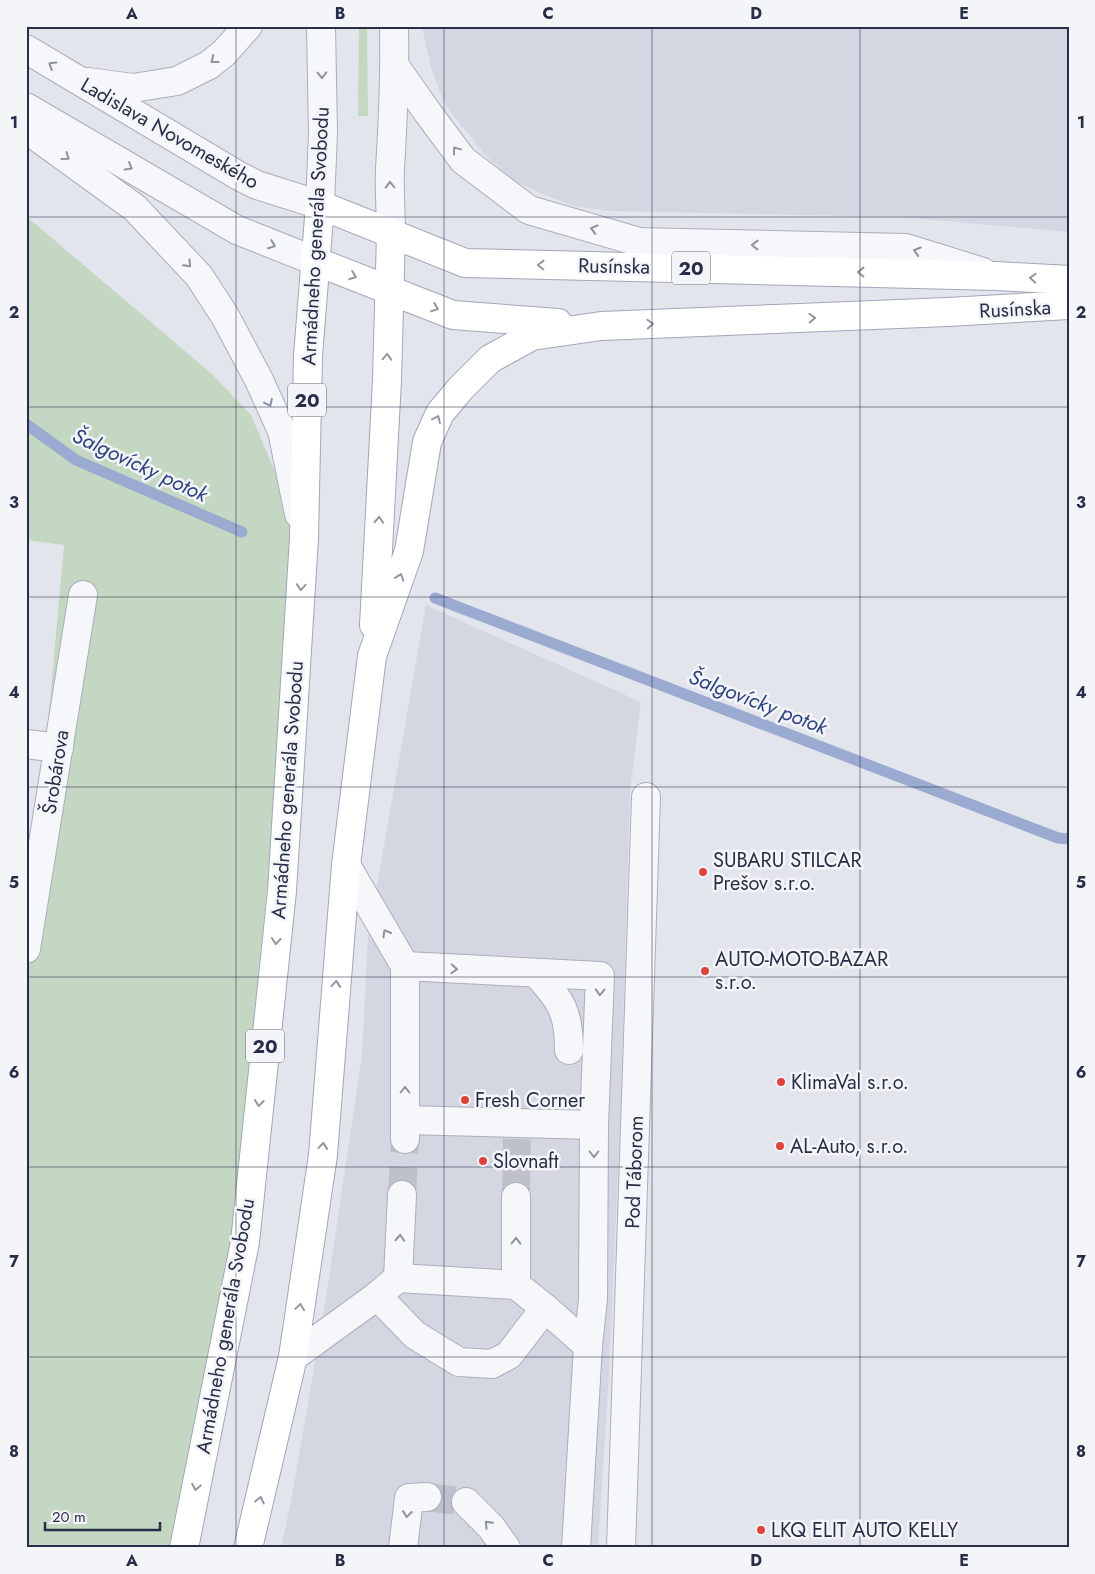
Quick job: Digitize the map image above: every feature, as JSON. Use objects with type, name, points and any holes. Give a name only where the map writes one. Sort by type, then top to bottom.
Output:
[{"type":"main road","name":"Rusínska","points":[[320,206],[465,263],[997,276],[1069,280]]},
{"type":"main road","name":"Armádneho generála Svobodu","points":[[184,1548],[244,1242],[282,891],[304,538],[307,376],[320,206]]},
{"type":"main road","points":[[248,1548],[293,1357],[322,1155],[346,865],[372,656],[387,380],[391,234]]},
{"type":"main road","points":[[315,262],[453,315],[601,326]]},
{"type":"main road","name":"Rusínska","points":[[601,326],[1069,306]]},
{"type":"main road","points":[[372,656],[409,552],[427,442],[440,413],[461,388],[490,359],[532,336],[601,326]]},
{"type":"street","points":[[78,81],[133,88],[177,81],[209,65],[224,53],[248,26]]},
{"type":"street","name":"Armádneho generála Svobodu","points":[[320,206],[323,133],[321,26]]},
{"type":"street","points":[[391,234],[390,170],[395,66],[394,26]]},
{"type":"street","name":"Ladislava Novomeského","points":[[26,49],[239,176],[257,185],[320,206]]},
{"type":"street","points":[[395,66],[463,160],[529,210],[639,242],[906,248],[997,276]]},
{"type":"street","points":[[26,107],[237,230],[315,262]]},
{"type":"street","points":[[26,128],[135,208],[200,276],[225,316],[259,380],[282,432],[304,538]]},
{"type":"street","name":"Šrobárova","points":[[26,949],[83,595]]},
{"type":"street","points":[[26,744],[58,748]]},
{"type":"street","name":"Pod Táborom","points":[[622,1548],[646,797]]},
{"type":"street","points":[[346,865],[405,966],[405,1130],[517,1131],[577,1116]]},
{"type":"street","points":[[405,966],[600,976],[577,1116],[593,1299],[588,1346],[576,1548]]},
{"type":"street","points":[[536,973],[550,988],[564,1011],[569,1030],[569,1050]]},
{"type":"street","points":[[398,1278],[402,1195]]},
{"type":"street","points":[[516,1197],[516,1285]]},
{"type":"street","points":[[293,1357],[377,1296],[398,1278],[516,1285],[588,1346]]},
{"type":"street","points":[[377,1296],[415,1335],[459,1362],[492,1364],[509,1355],[545,1308]]},
{"type":"street","points":[[404,1548],[409,1498],[427,1497]]},
{"type":"street","points":[[466,1502],[491,1527],[506,1548]]},
{"type":"shaded area","points":[[422,26],[1069,26],[1069,232],[901,217],[609,211],[574,206],[513,180],[485,155],[445,105],[431,68]]},
{"type":"shaded area","points":[[426,605],[641,702],[630,792],[620,1125],[609,1375],[598,1548],[281,1548],[292,1496],[327,1291],[362,1055],[368,937]]},
{"type":"green space","points":[[359,26],[367,26],[368,116],[358,116]]},
{"type":"green space","points":[[26,216],[212,374],[251,415],[277,476],[300,569],[217,1377],[173,1548],[26,1548],[26,968],[64,545],[26,540]]},
{"type":"waterway","name":"Šalgovícky potok","points":[[26,424],[76,460],[242,532]]},
{"type":"waterway","name":"Šalgovícky potok","points":[[435,598],[1058,838],[1069,839]]},
{"type":"tunnel","points":[[402,1195],[405,1139]]},
{"type":"tunnel","points":[[516,1197],[517,1139]]},
{"type":"tunnel","points":[[427,1497],[466,1502]]},
{"type":"place","name":"SUBARU STILCAR Prešov s.r.o.","points":[[703,872]]},
{"type":"place","name":"AUTO-MOTO-BAZAR s.r.o.","points":[[705,971]]},
{"type":"place","name":"KlimaVal s.r.o.","points":[[781,1082]]},
{"type":"place","name":"Fresh Corner","points":[[465,1100]]},
{"type":"place","name":"AL-Auto, s.r.o.","points":[[780,1146]]},
{"type":"place","name":"Slovnaft","points":[[483,1161]]},
{"type":"place","name":"LKQ ELIT AUTO KELLY","points":[[761,1530]]}]
